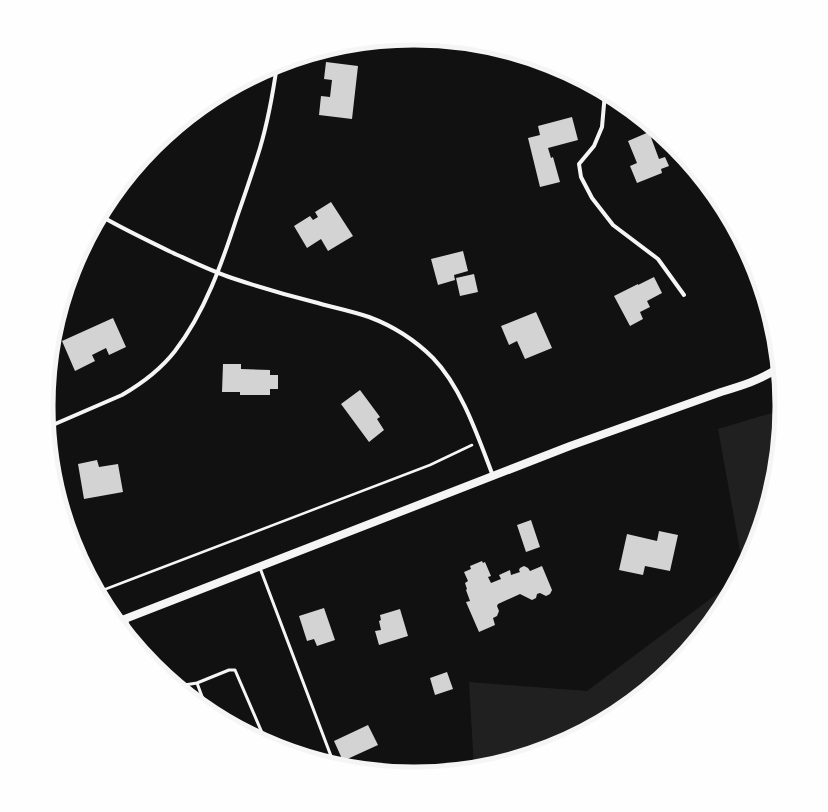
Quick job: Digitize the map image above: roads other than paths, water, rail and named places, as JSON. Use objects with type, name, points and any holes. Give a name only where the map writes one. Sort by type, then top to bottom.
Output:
[{"type":"main road","points":[[126,619],[570,446],[741,386],[762,378],[773,371]]},
{"type":"street","points":[[54,425],[133,389],[155,371],[174,352],[190,330],[212,286],[260,148],[270,107],[276,72]]},
{"type":"street","points":[[604,99],[602,127],[594,146],[579,164],[581,177],[592,198],[613,225],[658,259],[684,294]]},
{"type":"street","points":[[105,219],[196,264],[231,278],[275,292],[369,317],[392,327],[414,341],[448,376],[460,396],[494,476]]},
{"type":"lane","points":[[260,566],[331,757]]},
{"type":"lane","points":[[126,619],[129,627]]},
{"type":"lane","points":[[185,685],[197,683],[229,670],[236,670],[263,734]]},
{"type":"lane","points":[[197,683],[203,698]]}]
